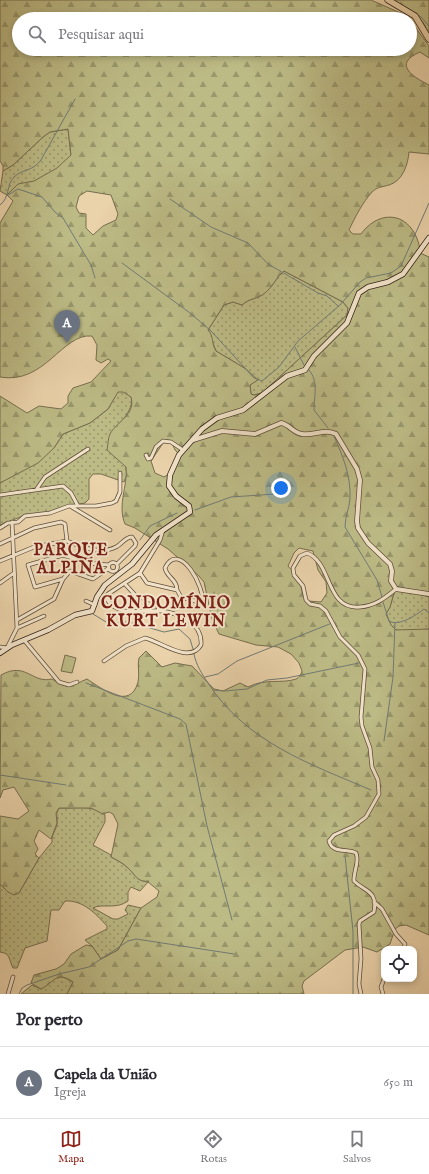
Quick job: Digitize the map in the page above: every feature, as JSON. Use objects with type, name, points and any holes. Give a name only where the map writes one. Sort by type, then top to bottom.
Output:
[{"type":"highway","points":[[388,0],[408,12]]},
{"type":"highway","points":[[417,19],[429,38]]},
{"type":"main road","points":[[0,653],[24,639],[44,632],[75,615],[91,612],[102,588],[115,574],[132,564],[150,540],[163,530],[188,515],[190,510],[187,504],[172,492],[169,486],[170,475],[183,450],[192,440],[213,420],[242,410],[287,376],[305,370],[314,356],[347,323],[359,293],[368,287],[388,282],[403,274],[429,238]]},
{"type":"street","points":[[192,440],[222,431],[255,434],[281,423],[285,423],[294,431],[303,434],[328,431],[336,434],[357,469],[360,480],[357,521],[358,528],[368,543],[390,564],[392,571],[391,582],[396,590]]},
{"type":"street","points":[[146,455],[148,459],[151,458],[156,447],[163,441],[171,442],[183,450]]},
{"type":"street","points":[[36,490],[45,477],[88,449]]},
{"type":"street","points":[[0,528],[12,522],[18,522],[25,516],[50,513],[70,506],[104,505],[112,503],[118,497],[120,473]]},
{"type":"street","points":[[0,495],[63,486],[71,493],[78,506]]},
{"type":"street","points":[[70,506],[110,530]]},
{"type":"street","points":[[0,647],[7,648],[17,628],[12,522]]},
{"type":"street","points":[[0,544],[34,528],[61,522],[66,524],[67,541]]},
{"type":"street","points":[[104,661],[126,646],[146,638],[176,651],[190,652],[196,650],[201,645],[199,632],[191,622],[185,618],[159,610],[135,613],[119,608],[108,600],[107,595],[140,573],[160,540],[163,530]]},
{"type":"street","points":[[0,561],[41,545],[67,541],[87,548],[100,550],[116,547],[126,538],[132,537],[136,542],[135,546],[117,564],[115,574]]},
{"type":"street","points":[[405,946],[405,944],[396,934],[382,909],[374,902],[370,891],[354,881],[358,857],[356,854],[335,849],[331,847],[328,841],[334,835],[354,826],[366,817],[379,794],[378,780],[372,767],[370,748],[362,726],[364,665],[358,655],[340,638],[326,611],[320,606],[310,604],[306,600],[303,586],[294,574],[293,568],[300,556],[307,554],[311,555],[319,562],[335,596],[347,605],[355,607],[373,605],[396,590],[429,594]]},
{"type":"street","points":[[63,579],[35,587],[28,564],[63,555],[88,563],[109,566],[115,574]]},
{"type":"street","points":[[140,573],[147,583],[177,590],[181,597],[202,603],[202,591],[187,564],[176,558],[168,563],[165,570],[176,581],[177,590]]},
{"type":"street","points":[[17,620],[54,599],[63,579],[72,570],[93,579],[112,562],[117,564]]},
{"type":"street","points":[[0,583],[14,573]]},
{"type":"street","points":[[55,581],[59,588]]},
{"type":"street","points":[[125,584],[136,596],[156,602],[159,610]]},
{"type":"street","points":[[86,601],[95,604]]},
{"type":"street","points":[[17,628],[44,616]]},
{"type":"street","points":[[24,639],[59,682],[68,685],[77,682]]},
{"type":"street","points":[[361,994],[359,984],[361,959],[359,924],[360,920],[372,914],[374,902]]},
{"type":"street","points":[[8,994],[13,977]]},
{"type":"street","points":[[383,982],[381,987],[383,994]]},
{"type":"green space","points":[[0,0],[371,0],[398,12],[12,12],[12,56],[414,56],[407,61],[406,66],[408,70],[417,78],[429,85],[429,154],[409,152],[406,167],[398,180],[372,192],[365,200],[349,230],[353,234],[361,234],[367,227],[381,218],[396,218],[410,226],[417,239],[420,253],[429,257],[429,597],[396,586],[390,607],[386,614],[391,625],[396,630],[429,629],[429,935],[406,925],[399,926],[395,929],[390,944],[387,946],[381,946],[381,950],[377,952],[363,947],[345,950],[304,981],[302,986],[304,994],[67,994],[73,982],[63,977],[59,977],[41,989],[31,983],[34,975],[56,969],[64,964],[71,954],[86,945],[92,946],[101,959],[118,950],[141,908],[157,897],[159,891],[148,882],[149,881],[142,881],[137,878],[118,860],[111,857],[118,824],[113,814],[109,812],[103,814],[91,808],[59,808],[56,813],[57,823],[51,839],[39,830],[34,841],[38,849],[35,854],[39,858],[19,893],[14,895],[8,892],[0,884],[0,816],[18,819],[29,811],[14,787],[3,790],[0,798],[1,675],[10,671],[23,671],[39,679],[52,679],[67,686],[87,679],[114,695],[122,696],[128,695],[134,691],[139,679],[139,658],[146,651],[162,667],[175,663],[192,666],[214,689],[223,691],[240,683],[248,687],[254,684],[296,679],[302,671],[299,663],[291,654],[278,647],[256,645],[219,634],[212,619],[204,582],[199,576],[168,549],[135,528],[125,524],[122,503],[126,481],[126,467],[107,450],[110,434],[131,409],[131,397],[123,392],[118,392],[108,409],[90,423],[63,434],[54,448],[38,463],[0,483],[0,396],[27,413],[39,406],[61,409],[68,403],[68,396],[73,388],[91,382],[111,361],[108,359],[101,363],[96,360],[97,345],[92,336],[81,337],[71,342],[41,367],[29,374],[16,377],[0,377],[0,223],[13,201],[7,195],[18,184],[34,181],[57,168],[71,155],[68,129],[50,132],[13,165],[3,171],[3,166],[0,161]],"holes":[[[87,191],[111,195],[118,214],[116,220],[103,226],[93,235],[86,228],[86,214],[79,213],[76,207],[79,196]],[[284,271],[343,302],[348,308],[347,315],[262,393],[254,395],[251,394],[250,385],[258,380],[246,369],[216,351],[208,330],[224,305],[233,302],[242,305],[262,295],[268,291]],[[165,440],[171,441],[175,450],[179,454],[172,472],[164,477],[155,473],[151,461]],[[299,548],[313,551],[318,570],[326,582],[327,593],[321,602],[308,601],[303,595],[299,578],[288,566],[294,553]]]},
{"type":"green space","points":[[385,0],[429,0],[429,36],[420,22],[417,20],[417,12],[404,12]]},
{"type":"green space","points":[[417,30],[429,46],[429,58],[420,52],[417,54]]},
{"type":"green space","points":[[68,129],[71,155],[64,163],[39,179],[18,186],[7,195],[0,191],[3,171],[13,165],[50,132]]},
{"type":"green space","points":[[284,271],[343,302],[348,308],[347,315],[262,393],[254,395],[251,394],[250,385],[257,380],[246,369],[216,351],[208,330],[224,305],[233,302],[242,305],[262,295],[268,291]]},
{"type":"green space","points":[[118,391],[126,392],[132,399],[126,416],[118,425],[127,474],[124,482],[101,474],[93,474],[89,479],[89,499],[85,503],[67,506],[59,510],[23,516],[0,525],[0,483],[54,448],[63,434],[90,423],[108,409]]},
{"type":"green space","points":[[396,586],[429,597],[429,629],[404,632],[394,629],[391,626],[386,614],[390,607]]},
{"type":"green space","points":[[65,655],[76,658],[72,673],[61,671]]},
{"type":"green space","points":[[59,808],[89,808],[105,815],[105,822],[93,845],[118,860],[140,880],[149,881],[140,891],[131,887],[128,892],[128,901],[123,904],[93,908],[113,919],[118,919],[128,914],[125,910],[128,905],[141,908],[118,950],[101,959],[92,946],[85,940],[107,929],[107,926],[93,912],[83,905],[71,901],[65,901],[59,910],[51,910],[47,941],[25,948],[17,968],[13,968],[8,956],[0,952],[0,884],[8,892],[19,893],[39,858],[52,842],[57,824],[57,814]]},
{"type":"green space","points":[[57,977],[63,977],[73,982],[67,994],[21,994],[32,985],[41,989]]},
{"type":"waterway","points":[[402,5],[413,12]]},
{"type":"waterway","points":[[417,14],[429,26]]},
{"type":"waterway","points":[[0,205],[5,199],[14,177],[17,174],[31,169],[41,160],[75,99]]},
{"type":"waterway","points":[[8,195],[18,189],[42,197],[55,212],[63,218],[91,265],[95,278]]},
{"type":"waterway","points":[[170,199],[211,227],[248,243],[268,264],[318,293],[327,296],[338,306]]},
{"type":"waterway","points":[[122,263],[190,313],[211,331],[254,378],[262,381],[279,367],[298,341],[340,305],[360,282],[366,278],[391,273],[401,266],[429,203]]},
{"type":"waterway","points":[[295,347],[304,365]]},
{"type":"waterway","points":[[309,370],[315,384],[314,410],[328,428]]},
{"type":"waterway","points":[[334,436],[348,474],[350,490],[350,499],[345,527],[377,580],[382,597]]},
{"type":"waterway","points":[[195,510],[231,497],[290,493]]},
{"type":"waterway","points":[[140,540],[150,526],[177,513]]},
{"type":"waterway","points":[[383,602],[389,621],[393,622],[407,620],[424,609],[429,613]]},
{"type":"waterway","points":[[93,614],[111,625],[121,622],[129,622],[164,632],[179,629],[190,639],[193,649]]},
{"type":"waterway","points":[[205,677],[218,674],[237,661],[332,623]]},
{"type":"waterway","points":[[384,741],[393,677],[395,623]]},
{"type":"waterway","points":[[194,654],[201,673],[223,703],[241,721],[260,736],[281,749],[325,771],[371,790]]},
{"type":"waterway","points":[[213,690],[225,691],[247,689],[267,680],[287,678],[359,663]]},
{"type":"waterway","points":[[86,683],[180,719],[186,724],[207,826],[232,920]]},
{"type":"waterway","points":[[0,775],[66,785]]},
{"type":"waterway","points":[[345,856],[353,931],[353,994]]},
{"type":"waterway","points":[[19,994],[22,988],[27,985],[59,974],[89,967],[128,941],[136,939],[234,954]]},
{"type":"place","name":"Capela da União","points":[[67,343]]},
{"type":"district","name":"PARQUE ALPINA","points":[[71,560]]},
{"type":"district","name":"CONDOMÍNIO KURT LEWIN","points":[[166,613]]}]
